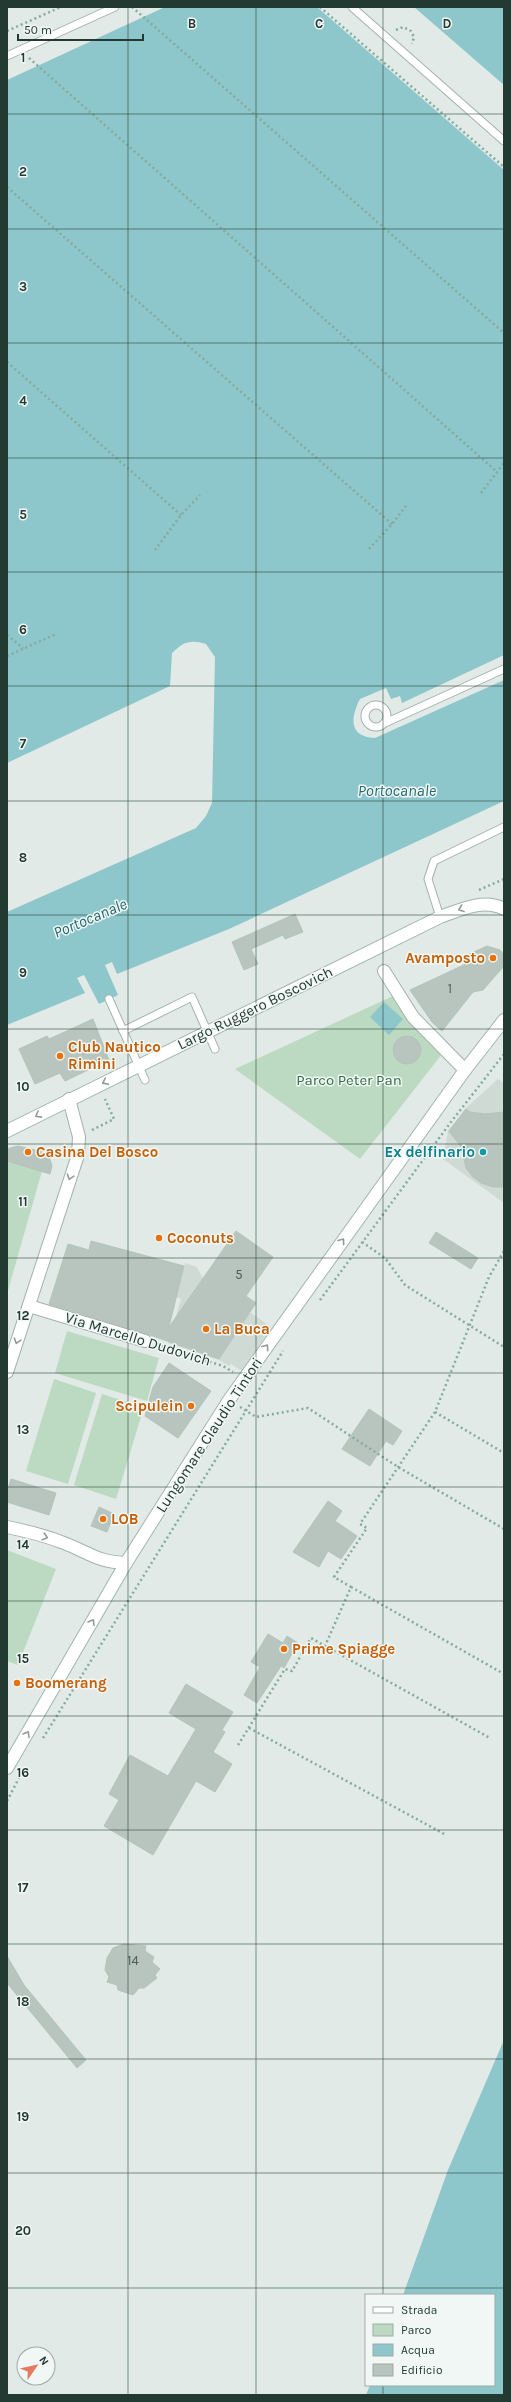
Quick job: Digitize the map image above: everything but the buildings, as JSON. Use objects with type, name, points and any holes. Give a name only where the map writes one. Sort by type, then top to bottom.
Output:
[{"type":"street","name":"Largo Ruggero Boscovich","points":[[7,1131],[69,1099],[140,1067],[206,1031],[440,917],[469,906],[486,904],[504,909]]},
{"type":"street","points":[[384,971],[412,1017],[465,1070]]},
{"type":"street","name":"Lungomare Claudio Tintori","points":[[7,1768],[126,1562],[243,1379],[465,1070],[504,1020]]},
{"type":"street","points":[[7,1372],[78,1155],[79,1136],[69,1099]]},
{"type":"street","name":"Via Marcello Dudovich","points":[[29,1306],[145,1341]]},
{"type":"street","points":[[7,1527],[28,1531],[65,1543],[106,1562],[126,1562]]},
{"type":"lane","points":[[7,56],[115,7]]},
{"type":"lane","points":[[352,7],[504,140]]},
{"type":"lane","points":[[385,723],[504,669]]},
{"type":"lane","points":[[440,917],[428,879],[434,861],[504,826]]},
{"type":"lane","points":[[123,1031],[192,998],[214,1048]]},
{"type":"lane","points":[[109,999],[146,1080]]},
{"type":"path","points":[[7,32],[61,7]]},
{"type":"path","points":[[132,7],[504,333]]},
{"type":"path","points":[[320,7],[504,167]]},
{"type":"path","points":[[20,50],[496,471]]},
{"type":"path","points":[[7,188],[392,524]]},
{"type":"path","points":[[7,362],[181,515]]},
{"type":"path","points":[[481,492],[496,471],[504,463]]},
{"type":"path","points":[[155,550],[181,515],[200,495]]},
{"type":"path","points":[[369,549],[406,506]]},
{"type":"path","points":[[7,656],[56,634]]},
{"type":"path","points":[[7,635],[23,648]]},
{"type":"path","points":[[316,1306],[451,1122],[504,1054]]},
{"type":"path","points":[[79,1136],[114,1119]]},
{"type":"path","points":[[348,1232],[385,1258],[405,1285],[469,1327],[504,1347]]},
{"type":"path","points":[[504,1251],[489,1277],[434,1412],[360,1524],[367,1528],[334,1577],[504,1674]]},
{"type":"path","name":"Via Marcello Dudovich","points":[[145,1341],[223,1366],[243,1379]]},
{"type":"path","name":"Lungomare Claudio Tintori","points":[[39,1744],[287,1345]]},
{"type":"path","points":[[246,1411],[256,1417],[308,1408],[398,1467],[504,1529]]},
{"type":"path","points":[[434,1412],[504,1453]]},
{"type":"path","points":[[325,1646],[351,1587]]},
{"type":"path","points":[[238,1745],[285,1669],[292,1671],[311,1638],[490,1738]]},
{"type":"path","points":[[249,1728],[446,1835]]},
{"type":"path","points":[[7,1801],[23,1770]]},
{"type":"shaded area","name":"Ex delfinario","points":[[498,1079],[504,1083],[504,1203],[443,1159],[448,1131],[466,1108]]},
{"type":"shaded area","name":"La Buca","points":[[185,1263],[197,1267],[203,1279],[271,1327],[242,1371],[231,1364],[229,1366],[219,1360],[168,1343],[181,1299],[176,1297]]},
{"type":"green space","name":"Parco Peter Pan","points":[[395,995],[442,1054],[360,1159],[235,1069]]},
{"type":"green space","points":[[7,1161],[42,1171],[7,1294]]},
{"type":"green space","points":[[67,1331],[159,1358],[147,1401],[55,1373]]},
{"type":"green space","points":[[54,1379],[96,1393],[68,1484],[26,1471]]},
{"type":"green space","points":[[102,1394],[144,1407],[116,1499],[74,1485]]},
{"type":"green space","points":[[7,1550],[56,1569],[18,1665],[7,1661]]},
{"type":"water","name":"Portocanale","points":[[165,7],[317,7],[504,170],[504,655],[402,703],[400,696],[391,699],[386,688],[360,699],[353,719],[356,730],[360,734],[366,737],[375,738],[504,680],[504,801],[229,929],[117,974],[112,962],[105,965],[118,995],[99,1004],[84,975],[77,978],[85,993],[7,1025],[7,912],[196,828],[206,816],[212,803],[215,657],[206,644],[200,642],[187,642],[172,653],[170,686],[7,763],[7,80]]},
{"type":"water","points":[[414,7],[504,7],[504,85]]},
{"type":"water","points":[[384,1002],[403,1019],[389,1035],[370,1017]]},
{"type":"water","points":[[504,2040],[504,2395],[366,2395],[370,2386],[495,2386],[495,2294],[403,2294],[448,2170]]},
{"type":"place","name":"Avamposto","points":[[493,958]]},
{"type":"place","name":"Club Nautico Rimini","points":[[60,1056]]},
{"type":"place","name":"Casina Del Bosco","points":[[28,1152]]},
{"type":"place","name":"Ex delfinario","points":[[483,1152]]},
{"type":"place","name":"Coconuts","points":[[159,1238]]},
{"type":"place","name":"La Buca","points":[[206,1329]]},
{"type":"place","name":"Scipulein","points":[[191,1406]]},
{"type":"place","name":"LOB","points":[[103,1519]]},
{"type":"place","name":"Prime Spiagge","points":[[284,1649]]},
{"type":"place","name":"Boomerang","points":[[17,1683]]}]
